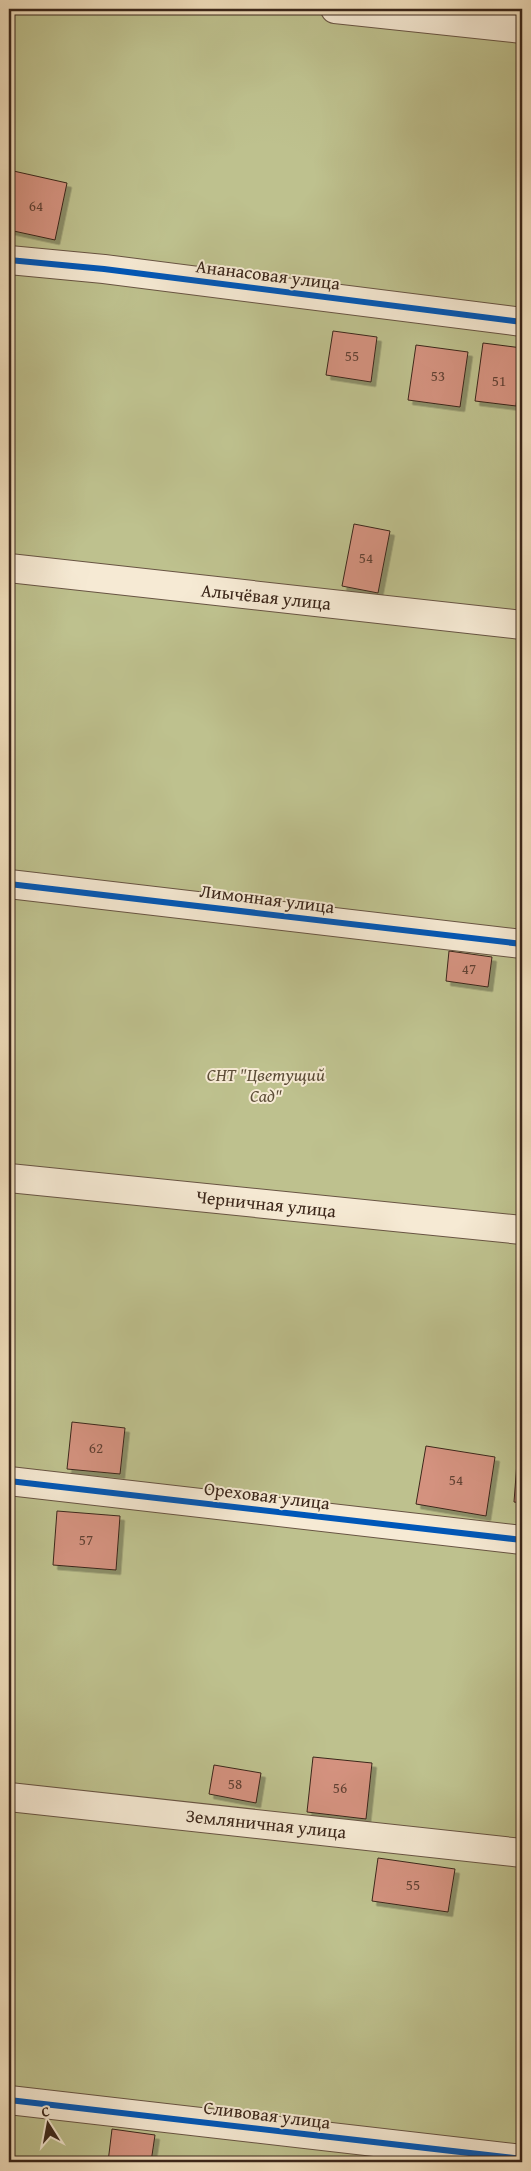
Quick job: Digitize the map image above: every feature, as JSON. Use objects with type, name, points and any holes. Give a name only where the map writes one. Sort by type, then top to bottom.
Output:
[{"type":"street","points":[[335,9],[522,29]]},
{"type":"street","name":"Ананасовая улица","points":[[9,260],[104,269],[522,322]]},
{"type":"street","name":"Алычёвая улица","points":[[9,568],[522,625]]},
{"type":"street","name":"Лимонная улица","points":[[9,884],[522,944]]},
{"type":"street","name":"Черничная улица","points":[[9,1178],[522,1230]]},
{"type":"street","name":"Ореховая улица","points":[[9,1481],[522,1540]]},
{"type":"street","name":"Земляничная улица","points":[[9,1797],[522,1852]]},
{"type":"street","name":"Сливовая улица","points":[[9,2100],[522,2159]]},
{"type":"green space","name":"СНТ \"Цветущий Сад\"","points":[[9,9],[522,9],[522,2162],[9,2162]]},
{"type":"building","points":[[9,170],[67,183],[55,240],[9,230]]},
{"type":"building","points":[[333,331],[377,337],[371,382],[326,375]]},
{"type":"building","points":[[483,343],[522,348],[516,406],[475,401]]},
{"type":"building","points":[[416,345],[468,352],[460,407],[408,400]]},
{"type":"building","points":[[354,524],[390,531],[378,593],[342,586]]},
{"type":"building","points":[[449,951],[492,957],[488,987],[446,981]]},
{"type":"building","points":[[72,1422],[125,1428],[120,1474],[67,1469]]},
{"type":"building","points":[[519,1436],[522,1436],[522,1503],[514,1502]]},
{"type":"building","points":[[426,1446],[495,1457],[486,1516],[416,1504]]},
{"type":"building","points":[[57,1511],[120,1516],[116,1570],[53,1565]]},
{"type":"building","points":[[313,1757],[372,1763],[366,1819],[307,1812]]},
{"type":"building","points":[[214,1765],[261,1773],[256,1803],[209,1794]]},
{"type":"building","points":[[378,1858],[455,1869],[448,1912],[372,1901]]},
{"type":"building","points":[[112,2129],[155,2135],[151,2162],[108,2162]]},
{"type":"cycle path","points":[[9,260],[104,269],[522,322]]},
{"type":"cycle path","points":[[9,884],[522,944]]},
{"type":"cycle path","points":[[9,1481],[522,1540]]},
{"type":"cycle path","points":[[9,2100],[522,2159]]}]
